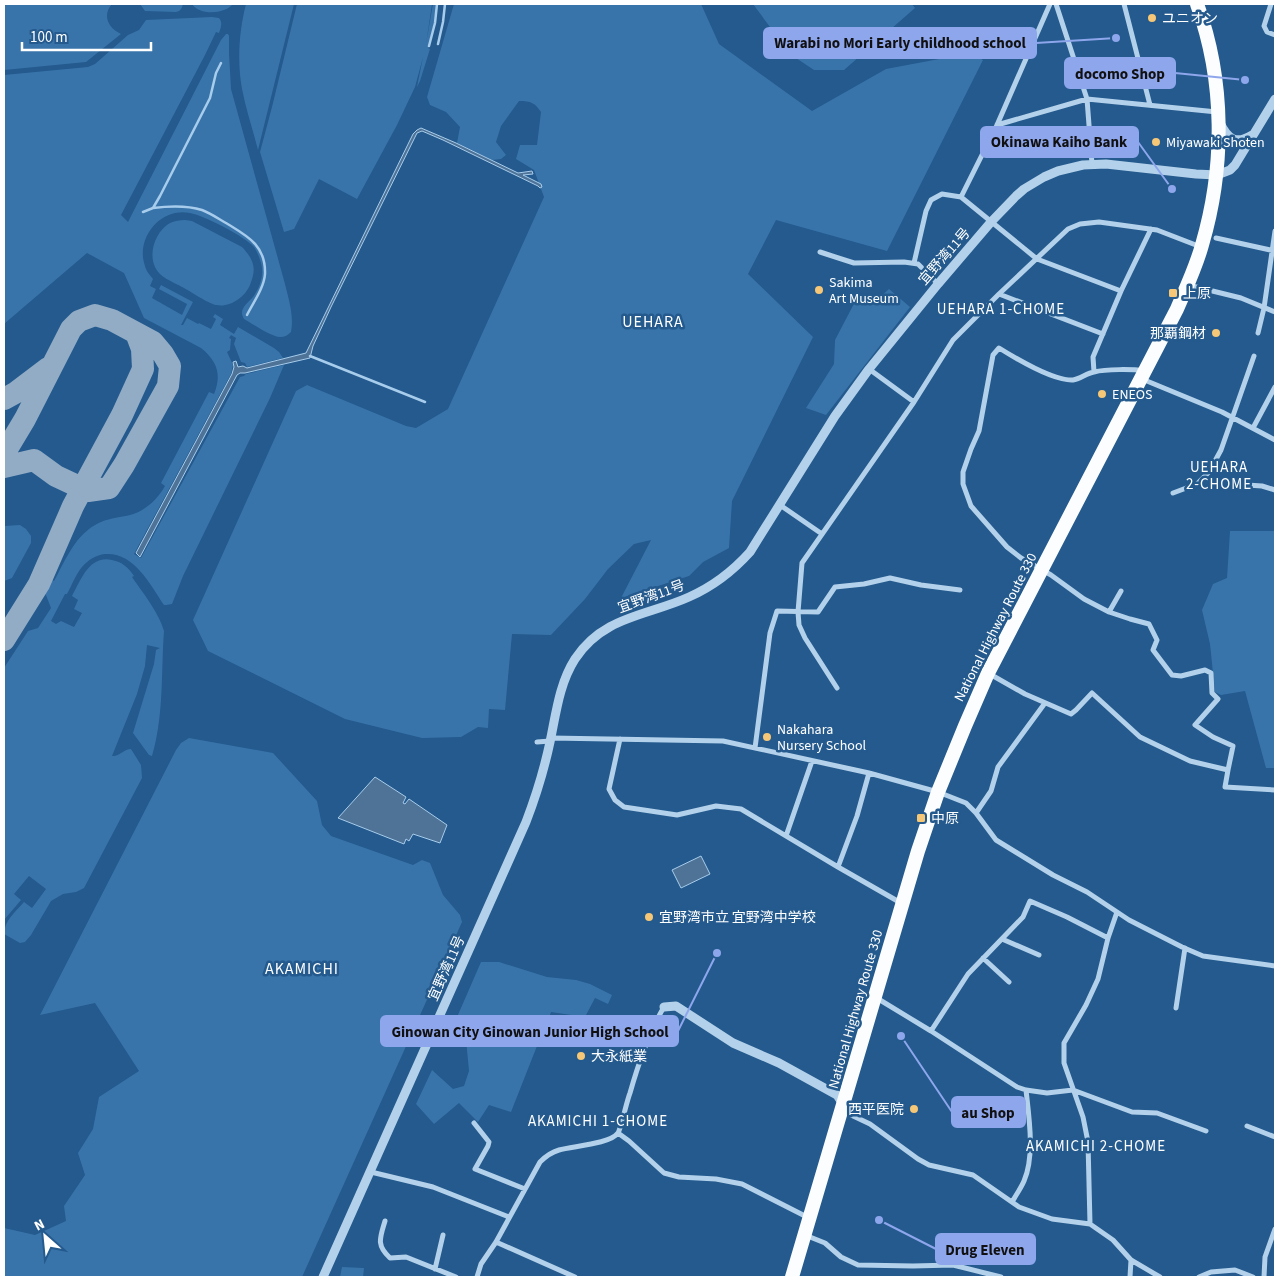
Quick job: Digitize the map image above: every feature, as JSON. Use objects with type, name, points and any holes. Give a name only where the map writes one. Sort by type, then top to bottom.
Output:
[{"type":"highway","name":"National Highway Route 330","points":[[792,1277],[920,844],[964,726],[988,673],[1177,309],[1202,247],[1217,175],[1219,145],[1214,72],[1209,44],[1197,4]]},
{"type":"street","points":[[961,197],[997,125],[1050,4]]},
{"type":"street","points":[[1056,4],[1087,99],[1092,164]]},
{"type":"street","points":[[1124,4],[1150,105]]},
{"type":"street","points":[[1271,4],[1264,26],[1267,32],[1275,35]]},
{"type":"street","points":[[997,125],[1087,99],[1150,105],[1218,115],[1228,135],[1238,141],[1254,133]]},
{"type":"street","points":[[1217,175],[1230,170],[1235,165],[1274,103]]},
{"type":"street","name":"宜野湾11号","points":[[323,1277],[526,822],[538,792],[561,688],[574,660],[593,637],[616,623],[673,604],[705,590],[731,572],[750,552],[835,416],[869,368],[938,284],[1016,196],[1035,182],[1058,171],[1092,164],[1217,175]]},
{"type":"street","points":[[914,263],[930,200],[942,194],[961,197],[1037,259],[1121,291]]},
{"type":"street","points":[[837,688],[804,638],[799,625],[798,612],[802,563],[914,402],[953,340],[1068,229],[1080,224],[1099,222],[1151,229],[1202,247]]},
{"type":"street","points":[[1094,372],[1093,357],[1121,291],[1151,229]]},
{"type":"street","points":[[1258,333],[1274,251],[1275,231]]},
{"type":"street","points":[[1216,238],[1274,251]]},
{"type":"street","points":[[820,252],[854,263],[904,262],[918,264],[938,284]]},
{"type":"street","points":[[1188,285],[1241,298],[1275,312]]},
{"type":"street","points":[[999,294],[1103,334]]},
{"type":"street","points":[[1275,440],[1135,370],[1094,372],[1073,380],[1044,373],[999,348],[994,355],[979,431],[963,472],[963,484],[971,506],[1001,540],[1021,558],[1084,599],[1109,612],[1149,624],[1157,640],[1153,650],[1172,674],[1181,676],[1205,670],[1211,672],[1212,693],[1218,699],[1195,725],[1213,738],[1232,746],[1225,788],[1275,790]]},
{"type":"street","points":[[1173,493],[1197,484],[1209,472],[1221,450],[1254,356]]},
{"type":"street","points":[[869,368],[914,402]]},
{"type":"street","points":[[1253,428],[1275,387]]},
{"type":"street","points":[[1247,485],[1262,486],[1275,490]]},
{"type":"street","points":[[780,505],[822,534]]},
{"type":"street","points":[[755,748],[770,633],[777,612],[818,612],[835,587],[864,584],[890,578],[960,590]]},
{"type":"street","points":[[1109,612],[1121,591]]},
{"type":"street","points":[[988,673],[1025,694],[1071,714],[1092,692],[1140,737],[1190,761],[1228,770]]},
{"type":"street","points":[[976,813],[991,791],[998,767],[1045,703]]},
{"type":"street","points":[[620,739],[609,789],[615,800],[624,807],[677,815],[716,806],[741,809],[903,904]]},
{"type":"street","points":[[536,742],[620,739],[722,741],[869,773],[938,792],[966,803],[996,840],[1053,875],[1088,892],[1129,920],[1203,956],[1275,966]]},
{"type":"street","points":[[786,836],[812,761]]},
{"type":"street","points":[[838,867],[857,816],[869,773]]},
{"type":"street","points":[[931,1031],[968,974],[1023,917],[1030,901],[1108,938]]},
{"type":"street","points":[[1090,1224],[1088,1142],[1083,1117],[1064,1063],[1064,1043],[1086,1006],[1098,979],[1108,938],[1117,912]]},
{"type":"street","points":[[1002,938],[1039,955]]},
{"type":"street","points":[[1176,1008],[1185,948]]},
{"type":"street","points":[[983,958],[1010,982]]},
{"type":"street","points":[[875,996],[1017,1087],[1047,1093],[1073,1090],[1132,1112],[1157,1112],[1206,1131]]},
{"type":"street","points":[[477,1277],[481,1264],[496,1242],[540,1162],[549,1154],[559,1150],[609,1140],[618,1133],[630,1092],[659,1016],[664,1007],[676,1006],[733,1043],[779,1063],[837,1096],[851,1115],[870,1124],[918,1159],[929,1165],[973,1175],[1019,1206],[1052,1219],[1090,1224],[1113,1240],[1130,1260],[1160,1277]]},
{"type":"street","points":[[1012,1202],[1024,1181],[1030,1161],[1026,1090]]},
{"type":"street","points":[[474,1123],[489,1142],[475,1169],[525,1189]]},
{"type":"street","points":[[1247,1126],[1275,1137]]},
{"type":"street","points":[[618,1133],[664,1172],[679,1177],[716,1179],[742,1184],[809,1219]]},
{"type":"street","points":[[371,1172],[433,1187],[509,1217]]},
{"type":"street","points":[[385,1221],[380,1238],[382,1251],[390,1258],[406,1257],[456,1277]]},
{"type":"street","points":[[1264,1277],[1265,1257],[1275,1228]]},
{"type":"street","points":[[436,1269],[443,1235]]},
{"type":"street","points":[[805,1235],[825,1243],[841,1257],[858,1265],[953,1265],[1001,1277]]},
{"type":"street","points":[[496,1242],[576,1277]]},
{"type":"street","points":[[1130,1260],[1130,1277]]},
{"type":"street","points":[[1199,1277],[1210,1272],[1235,1270],[1254,1277]]},
{"type":"shaded area","points":[[4,4],[112,4],[107,12],[108,21],[121,34],[86,62],[4,70]]},
{"type":"shaded area","points":[[140,4],[183,4],[181,9],[176,12],[145,11]]},
{"type":"shaded area","points":[[192,4],[233,4],[219,12],[206,12]]},
{"type":"shaded area","points":[[246,4],[294,4],[258,150],[240,78],[240,35]]},
{"type":"shaded area","points":[[297,4],[432,4],[426,44],[433,4],[436,4],[428,48],[430,49],[420,81],[417,87],[423,57],[415,87],[357,199],[319,179],[294,229],[284,232],[260,152]]},
{"type":"shaded area","points":[[454,4],[701,4],[719,44],[812,111],[886,69],[971,53],[983,60],[887,251],[776,220],[748,274],[813,337],[732,501],[729,548],[703,562],[689,576],[621,598],[651,540],[634,544],[608,569],[585,599],[551,635],[512,634],[505,710],[489,709],[488,728],[478,727],[461,737],[422,738],[345,719],[208,651],[193,620],[296,391],[307,385],[406,426],[416,428],[448,409],[544,197],[534,170],[516,159],[520,145],[537,145],[541,112],[535,105],[530,102],[519,101],[501,126],[496,142],[506,155],[501,159],[492,160],[457,143],[460,127],[446,112],[430,105],[427,97]]},
{"type":"shaded area","points":[[753,4],[912,4],[915,8],[844,70],[814,70],[790,54]]},
{"type":"shaded area","points":[[219,18],[221,22],[219,33],[216,32],[121,215],[128,222],[221,40],[228,34],[231,89],[288,296],[291,332],[280,337],[267,333],[244,319],[242,315],[246,304],[257,291],[262,272],[262,265],[258,254],[249,243],[214,222],[188,213],[182,212],[167,216],[153,226],[148,233],[143,249],[146,268],[153,279],[150,286],[156,289],[152,298],[182,315],[187,304],[159,289],[161,285],[193,302],[181,325],[183,325],[187,318],[211,329],[216,319],[213,317],[215,314],[223,319],[220,325],[234,334],[238,327],[274,348],[283,358],[247,367],[245,363],[241,362],[234,344],[236,338],[231,335],[229,338],[231,339],[230,350],[227,352],[233,365],[231,374],[134,554],[141,558],[240,377],[284,365],[270,398],[183,576],[172,604],[164,605],[147,579],[133,564],[124,558],[105,554],[92,558],[82,567],[51,621],[56,624],[61,621],[74,627],[82,613],[74,609],[78,600],[72,596],[87,570],[97,561],[104,559],[112,560],[125,565],[155,610],[164,631],[159,725],[152,756],[149,755],[133,733],[154,664],[156,650],[160,648],[147,645],[145,666],[137,694],[112,756],[131,749],[141,765],[142,778],[84,888],[76,892],[63,894],[51,901],[31,935],[25,942],[20,943],[4,934],[6,925],[11,916],[24,902],[32,908],[46,889],[29,876],[14,894],[21,900],[4,920],[4,668],[28,631],[38,628],[51,608],[44,590],[50,579],[54,581],[69,553],[83,534],[99,523],[109,519],[141,511],[162,491],[165,486],[161,483],[209,392],[214,394],[218,374],[211,358],[201,348],[144,318],[124,273],[87,253],[4,324],[4,75],[88,67],[95,64],[128,35],[139,30],[146,20]]},
{"type":"shaded area","points":[[421,128],[518,173],[532,171],[533,174],[523,175],[541,184],[542,187],[540,188],[443,140],[422,131],[417,133],[331,307],[313,346],[310,358],[237,375],[140,557],[136,553],[232,374],[233,362],[236,361],[238,367],[243,366],[247,368],[306,353],[413,134]]},
{"type":"shaded area","points":[[185,220],[192,221],[242,247],[252,260],[254,269],[250,285],[245,294],[236,301],[227,305],[213,304],[167,279],[157,271],[152,255],[157,236],[170,223]]},
{"type":"shaded area","points":[[889,289],[910,307],[826,415],[806,408],[834,364],[835,340],[858,296],[880,297]]},
{"type":"shaded area","points":[[20,525],[31,536],[31,543],[12,578],[4,581],[4,526]]},
{"type":"shaded area","points":[[1230,531],[1275,531],[1275,768],[1266,768],[1245,691],[1221,695],[1215,692],[1210,644],[1202,610],[1213,584],[1227,578]]},
{"type":"shaded area","points":[[189,738],[273,753],[317,801],[322,825],[331,836],[413,865],[422,860],[430,863],[443,895],[460,915],[462,922],[302,1277],[4,1277],[4,1228],[35,1235],[66,1221],[64,1206],[85,1175],[78,1153],[93,1129],[99,1097],[139,1071],[95,1003],[40,1015],[176,750],[181,743]]},
{"type":"shaded area","points":[[375,777],[406,797],[403,803],[405,804],[409,799],[447,825],[440,843],[413,834],[409,841],[406,839],[404,844],[338,818]]},
{"type":"shaded area","points":[[701,856],[710,874],[681,888],[672,870]]},
{"type":"shaded area","points":[[481,962],[499,962],[547,977],[576,980],[590,984],[612,995],[608,1004],[595,998],[585,1017],[551,1012],[539,1046],[454,1024]]},
{"type":"shaded area","points":[[465,1029],[537,1046],[511,1112],[489,1105],[478,1122],[459,1103],[434,1124],[416,1104],[432,1070],[453,1089],[464,1086],[469,1071]]},
{"type":"shaded area","points":[[342,1267],[364,1268],[363,1277],[340,1277]]},
{"type":"waterway","points":[[429,46],[435,23],[437,4]]},
{"type":"waterway","points":[[438,44],[445,4]]},
{"type":"waterway","points":[[143,212],[153,208],[160,196],[210,98],[216,73],[221,63]]},
{"type":"waterway","points":[[153,208],[178,206],[202,210],[234,228],[254,243],[262,256],[265,274],[260,290],[247,315]]},
{"type":"waterway","points":[[310,356],[425,402]]},
{"type":"taxiway","points":[[4,454],[25,419],[71,329],[79,321],[95,315],[112,320],[153,342],[170,366],[168,386],[109,488],[88,491],[56,476],[34,460],[4,467]]},
{"type":"taxiway","points":[[4,640],[39,584],[73,506],[122,415],[143,369],[142,349],[136,333]]},
{"type":"taxiway","points":[[4,399],[48,368]]},
{"type":"place","name":"ユニオン","points":[[1152,18]]},
{"type":"place","name":"Warabi no Mori Early childhood school","points":[[1116,38]]},
{"type":"place","name":"docomo Shop","points":[[1245,80]]},
{"type":"place","name":"Miyawaki Shoten","points":[[1156,142]]},
{"type":"place","name":"Okinawa Kaiho Bank","points":[[1172,189]]},
{"type":"place","name":"Sakima Art Museum","points":[[819,290]]},
{"type":"place","name":"上原","points":[[1173,293]]},
{"type":"place","name":"那覇鋼材","points":[[1216,333]]},
{"type":"place","name":"ENEOS","points":[[1102,394]]},
{"type":"place","name":"Nakahara Nursery School","points":[[767,737]]},
{"type":"place","name":"中原","points":[[921,818]]},
{"type":"place","name":"宜野湾市立 宜野湾中学校","points":[[649,917]]},
{"type":"place","name":"Ginowan City Ginowan Junior High School","points":[[717,953]]},
{"type":"place","name":"au Shop","points":[[901,1036]]},
{"type":"place","name":"大永紙業","points":[[581,1056]]},
{"type":"place","name":"西平医院","points":[[914,1109]]},
{"type":"place","name":"Drug Eleven","points":[[879,1220]]},
{"type":"district","name":"UEHARA 1-CHOME","points":[[1001,309]]},
{"type":"district","name":"UEHARA","points":[[653,321]]},
{"type":"district","name":"UEHARA 2-CHOME","points":[[1219,476]]},
{"type":"district","name":"AKAMICHI","points":[[302,968]]},
{"type":"district","name":"AKAMICHI 1-CHOME","points":[[598,1121]]},
{"type":"district","name":"AKAMICHI 2-CHOME","points":[[1096,1146]]}]
